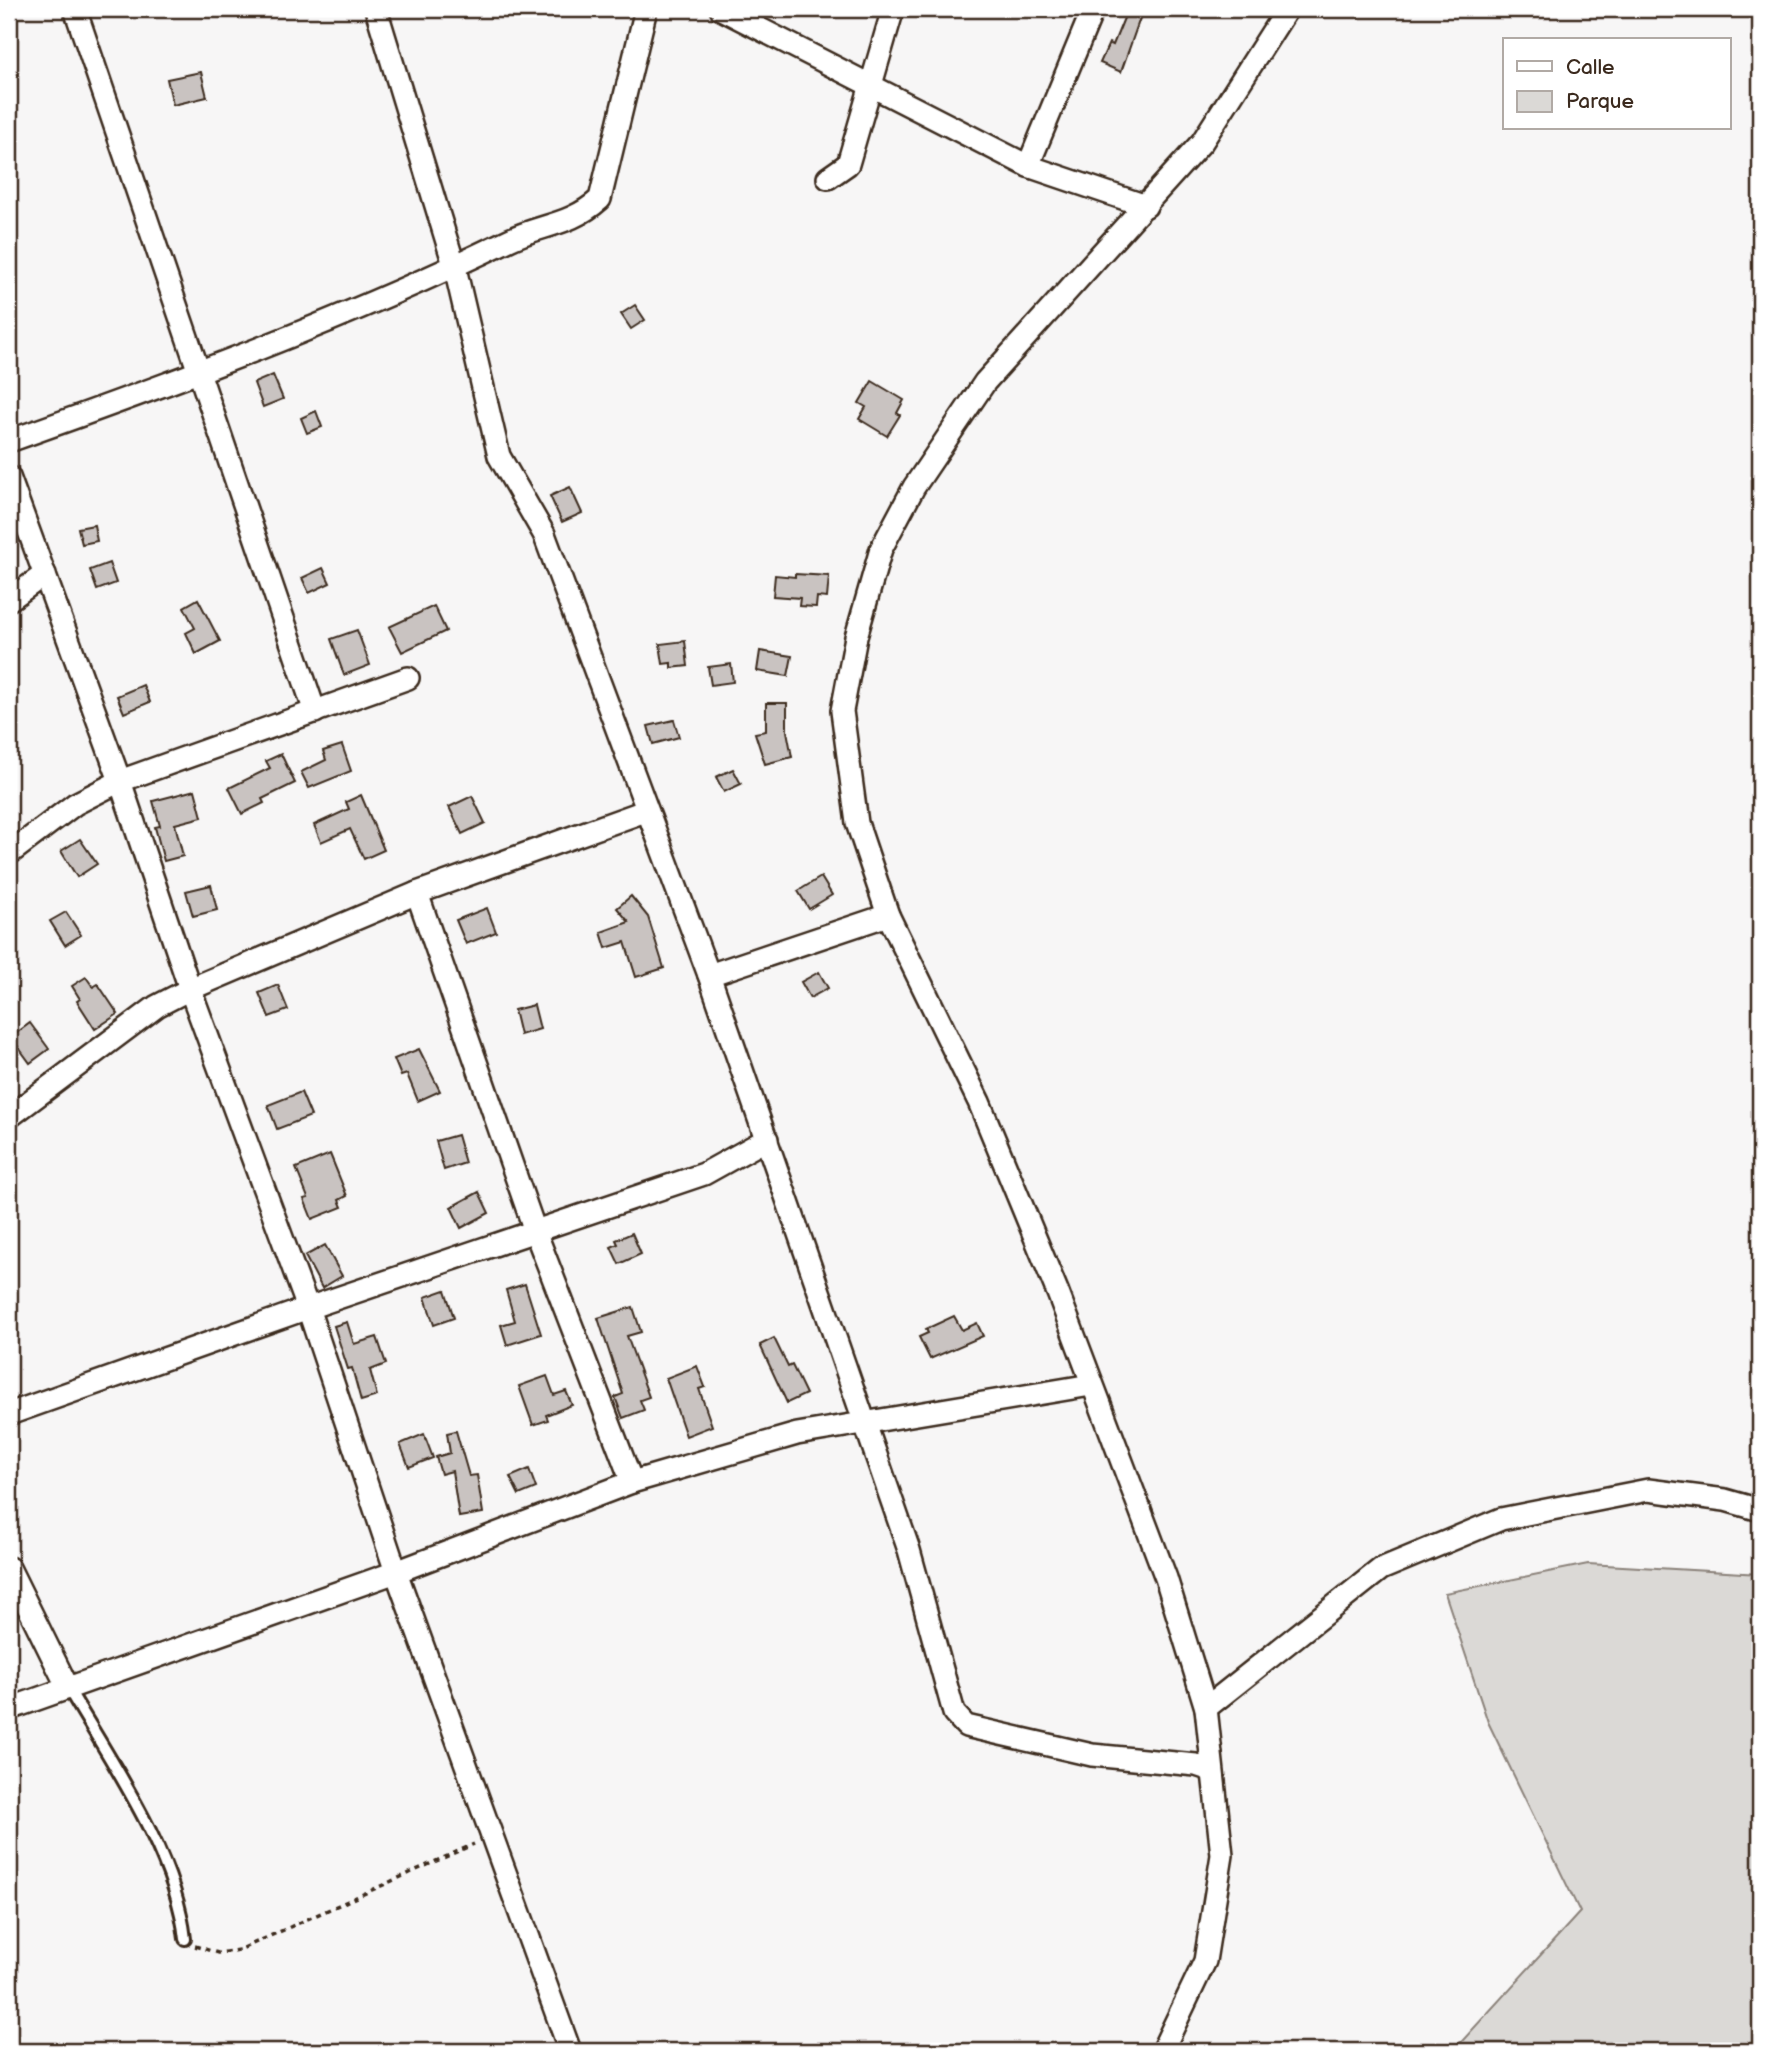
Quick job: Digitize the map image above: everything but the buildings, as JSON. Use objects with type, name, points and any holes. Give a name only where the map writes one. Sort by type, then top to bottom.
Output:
[{"type":"street","points":[[75,9],[314,712]]},
{"type":"street","points":[[376,9],[455,268],[499,456],[544,534],[613,713],[645,811],[709,975],[909,1550],[954,1713],[966,1726],[1092,1755],[1196,1765],[1211,1770]]},
{"type":"street","points":[[9,441],[198,374],[455,268],[512,239],[581,215],[600,199],[646,9]]},
{"type":"street","points":[[721,9],[1028,166],[1146,206]]},
{"type":"street","points":[[828,178],[848,164],[893,9]]},
{"type":"street","points":[[1028,166],[1093,9]]},
{"type":"street","points":[[1162,2051],[1205,1961],[1222,1855],[1206,1708],[1166,1578],[979,1102],[888,915],[857,823],[842,711],[856,637],[881,549],[914,487],[985,382],[1202,142],[1287,9]]},
{"type":"street","points":[[9,477],[121,781],[190,989],[308,1308],[396,1572],[570,2051]]},
{"type":"street","points":[[9,600],[45,573]]},
{"type":"street","points":[[9,854],[75,804],[121,781],[408,678]]},
{"type":"street","points":[[9,1117],[157,1006],[190,989],[417,893],[645,811]]},
{"type":"street","points":[[417,893],[535,1231],[632,1482]]},
{"type":"street","points":[[709,975],[888,915]]},
{"type":"street","points":[[9,1414],[308,1308],[704,1174],[767,1139]]},
{"type":"street","points":[[9,1709],[396,1572],[632,1482],[797,1434],[1091,1385]]},
{"type":"street","points":[[1206,1708],[1381,1569],[1501,1519],[1648,1490],[1725,1500],[1760,1510]]},
{"type":"street","points":[[9,1568],[68,1688]]},
{"type":"lane","points":[[68,1688],[167,1868],[181,1906],[185,1939]]},
{"type":"path","points":[[185,1939],[207,1951],[239,1950],[377,1886],[437,1863],[490,1833]]},
{"type":"green space","points":[[1588,1564],[1760,1574],[1760,2051],[1453,2051],[1580,1912],[1488,1722],[1445,1593]]}]
